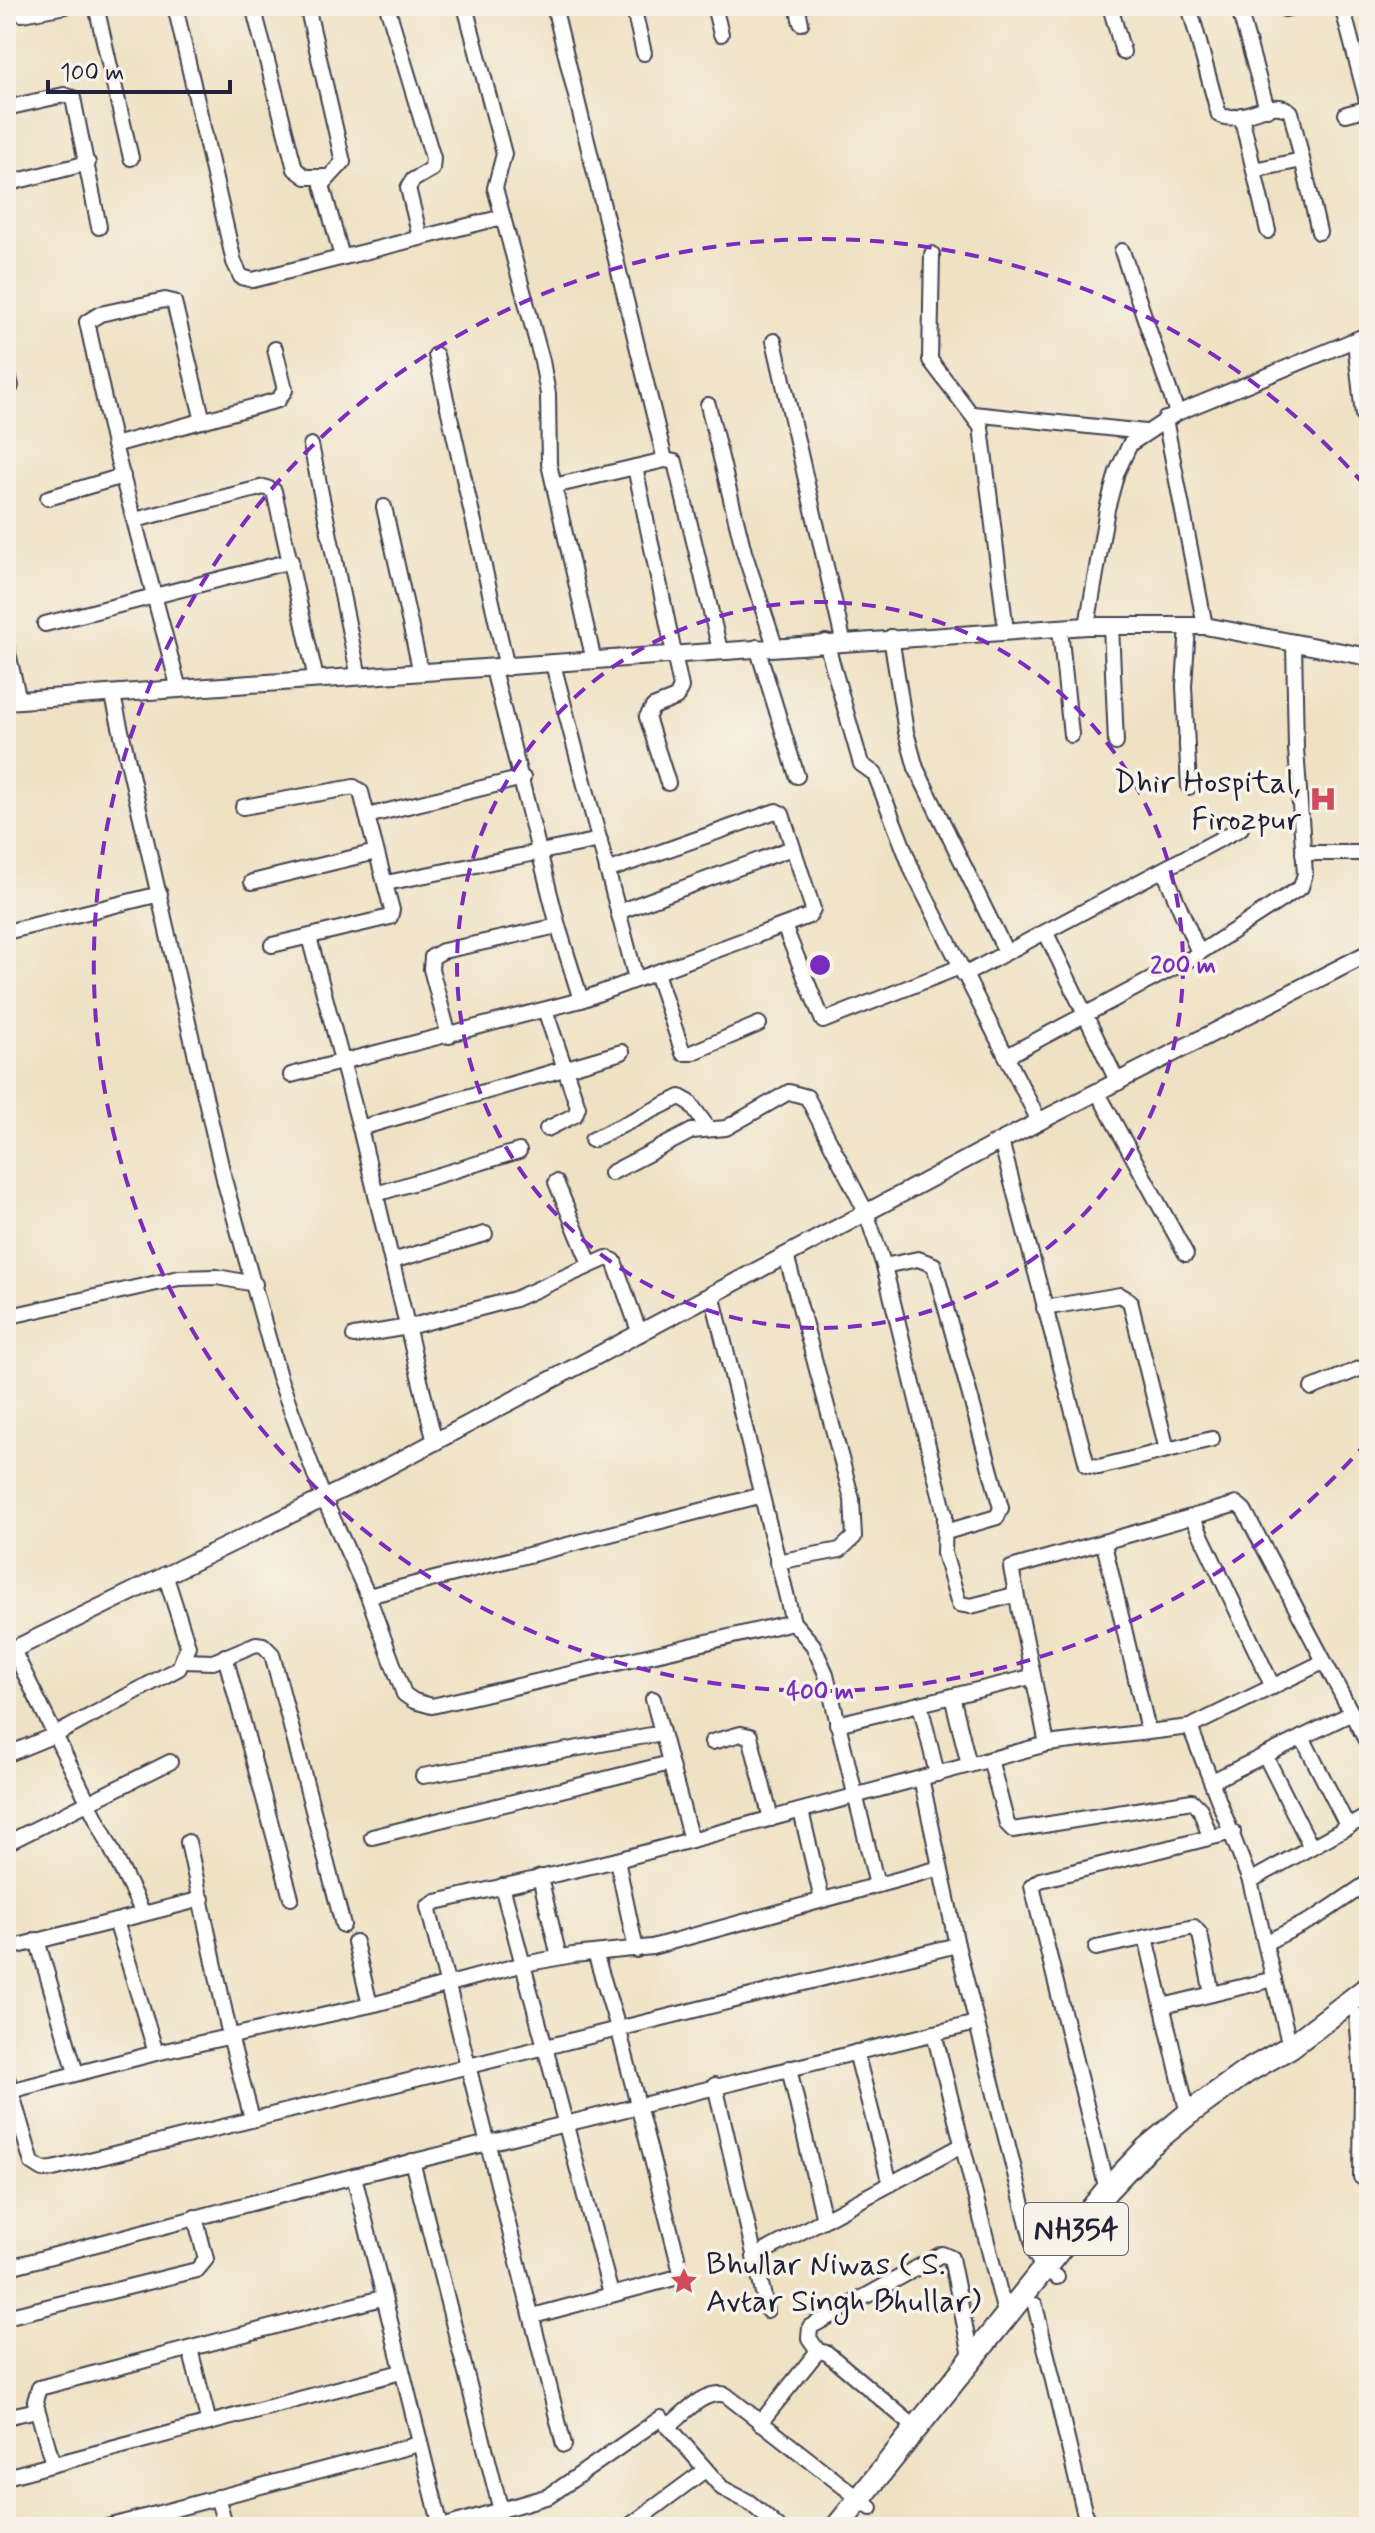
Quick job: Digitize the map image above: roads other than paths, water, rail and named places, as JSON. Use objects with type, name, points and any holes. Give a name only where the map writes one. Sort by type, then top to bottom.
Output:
[{"type":"highway","name":"NH354","points":[[837,2527],[865,2504],[1035,2305],[1051,2273],[1107,2190],[1147,2148],[1188,2114],[1246,2072],[1290,2047],[1369,1987]]},
{"type":"highway","name":"NH354","points":[[856,2527],[865,2504],[917,2429],[1006,2317],[1157,2159],[1254,2084],[1302,2056],[1363,2010]]},
{"type":"street","points":[[17,6],[22,14],[28,15],[66,6]]},
{"type":"street","points":[[96,6],[131,158]]},
{"type":"street","points":[[175,6],[237,272],[253,280],[503,217]]},
{"type":"street","points":[[253,6],[295,169],[306,177],[326,177],[338,171],[343,162],[307,6]]},
{"type":"street","points":[[387,6],[433,158],[432,169],[413,180],[408,188],[420,237]]},
{"type":"street","points":[[465,6],[504,154],[495,184],[542,361],[548,394],[548,455],[594,661]]},
{"type":"street","points":[[554,6],[665,460]]},
{"type":"street","points":[[633,6],[644,53]]},
{"type":"street","points":[[714,6],[721,34]]},
{"type":"street","points":[[797,6],[801,23]]},
{"type":"street","points":[[1110,6],[1123,52]]},
{"type":"street","points":[[1189,6],[1215,109],[1225,118],[1284,107],[1291,112],[1319,232]]},
{"type":"street","points":[[1238,6],[1267,109]]},
{"type":"street","points":[[1342,6],[1369,108],[1346,114]]},
{"type":"street","points":[[6,108],[64,95],[73,98],[99,227]]},
{"type":"street","points":[[1241,115],[1268,231]]},
{"type":"street","points":[[1254,170],[1302,160]]},
{"type":"street","points":[[6,184],[88,163]]},
{"type":"street","points":[[326,177],[322,189],[342,257]]},
{"type":"street","points":[[1122,251],[1171,416],[1196,626],[1184,695],[1189,787]]},
{"type":"street","points":[[932,254],[930,360],[973,414],[984,439],[1006,631]]},
{"type":"street","points":[[179,689],[114,445],[87,327],[93,317],[165,300],[174,302],[203,421]]},
{"type":"street","points":[[1087,626],[1107,509],[1117,472],[1130,444],[1171,416],[1369,334]]},
{"type":"street","points":[[774,341],[861,764],[875,774],[913,872],[1039,1121]]},
{"type":"street","points":[[1355,341],[1364,382],[1363,415]]},
{"type":"street","points":[[114,445],[283,396],[285,390],[275,349]]},
{"type":"street","points":[[436,355],[523,778],[558,926],[581,1000]]},
{"type":"street","points":[[6,367],[11,386],[6,395]]},
{"type":"street","points":[[708,405],[744,552],[775,646]]},
{"type":"street","points":[[973,414],[1145,432]]},
{"type":"street","points":[[311,445],[359,677]]},
{"type":"street","points":[[554,486],[665,460],[675,462],[720,650]]},
{"type":"street","points":[[635,467],[676,654],[681,691],[676,698],[649,710],[647,717],[668,783]]},
{"type":"street","points":[[48,498],[123,476]]},
{"type":"street","points":[[135,520],[270,488],[276,496],[316,679]]},
{"type":"street","points":[[384,507],[421,673]]},
{"type":"street","points":[[45,624],[291,561]]},
{"type":"street","points":[[1111,625],[1116,743]]},
{"type":"street","points":[[6,645],[13,700],[113,696],[891,637],[1111,625],[1196,626],[1369,657]]},
{"type":"street","points":[[1060,629],[1071,735]]},
{"type":"street","points":[[891,637],[906,732],[916,768],[1006,952]]},
{"type":"street","points":[[1007,1056],[1199,953],[1298,892],[1304,881],[1296,749],[1294,642]]},
{"type":"street","points":[[757,647],[797,776]]},
{"type":"street","points":[[553,664],[636,979]]},
{"type":"street","points":[[113,696],[225,1183],[287,1402],[323,1497],[368,1596],[404,1694],[432,1706],[793,1622]]},
{"type":"street","points":[[367,816],[523,778]]},
{"type":"street","points":[[243,807],[354,787],[361,792],[392,910],[387,919],[272,945]]},
{"type":"street","points":[[291,1075],[581,1000],[784,926],[809,916],[813,909],[782,814],[770,812],[607,871]]},
{"type":"street","points":[[784,926],[823,1021],[1006,952],[1241,828]]},
{"type":"street","points":[[386,883],[542,855],[600,840]]},
{"type":"street","points":[[618,912],[792,848]]},
{"type":"street","points":[[252,882],[376,852]]},
{"type":"street","points":[[1303,853],[1369,853]]},
{"type":"street","points":[[1164,871],[1199,953]]},
{"type":"street","points":[[6,932],[160,894]]},
{"type":"street","points":[[449,1036],[431,969],[432,957],[443,951],[558,926]]},
{"type":"street","points":[[1046,933],[1118,1083]]},
{"type":"street","points":[[309,937],[360,1128],[435,1443]]},
{"type":"street","points":[[143,1913],[57,1734],[9,1651],[435,1443],[1039,1121],[1369,953]]},
{"type":"street","points":[[656,973],[683,1053],[691,1053],[759,1024]]},
{"type":"street","points":[[545,1010],[577,1111],[547,1129]]},
{"type":"street","points":[[360,1128],[622,1052]]},
{"type":"street","points":[[611,1173],[686,1133],[726,1128],[789,1092],[801,1093],[866,1212],[884,1266],[946,1532],[944,1553],[959,1604],[971,1606],[1014,1595]]},
{"type":"street","points":[[1098,1093],[1186,1254]]},
{"type":"street","points":[[592,1140],[680,1097],[689,1102],[708,1128]]},
{"type":"street","points":[[1001,1141],[1087,1465],[1099,1467],[1212,1439]]},
{"type":"street","points":[[376,1194],[519,1151]]},
{"type":"street","points":[[556,1182],[590,1264]]},
{"type":"street","points":[[392,1261],[485,1234]]},
{"type":"street","points":[[777,1562],[840,1550],[854,1537],[852,1499],[786,1255]]},
{"type":"street","points":[[354,1336],[408,1327],[515,1299],[607,1258],[614,1261],[640,1334]]},
{"type":"street","points":[[884,1266],[918,1259],[934,1265],[1001,1508],[994,1518],[946,1532]]},
{"type":"street","points":[[6,1317],[179,1278],[217,1277],[255,1284]]},
{"type":"street","points":[[712,1294],[759,1496],[793,1622],[822,1662],[877,1885]]},
{"type":"street","points":[[1044,1308],[1120,1295],[1130,1301],[1167,1450]]},
{"type":"street","points":[[1312,1388],[1369,1366]]},
{"type":"street","points":[[368,1596],[759,1496]]},
{"type":"street","points":[[1047,1744],[1009,1574],[1015,1564],[1104,1544],[1232,1505],[1241,1506],[1369,1746]]},
{"type":"street","points":[[1193,1518],[1273,1687]]},
{"type":"street","points":[[1104,1544],[1148,1730]]},
{"type":"street","points":[[6,1755],[57,1734],[179,1668],[188,1646],[165,1574]]},
{"type":"street","points":[[184,1661],[206,1663],[256,1644],[263,1645],[272,1654],[343,1925]]},
{"type":"street","points":[[225,1656],[291,1898]]},
{"type":"street","points":[[564,2445],[490,2141],[428,1907],[502,1886],[617,1860],[1047,1744],[1190,1727],[1323,1662]]},
{"type":"street","points":[[837,1724],[1031,1677]]},
{"type":"street","points":[[952,1696],[969,1765]]},
{"type":"street","points":[[653,1699],[691,1840]]},
{"type":"street","points":[[920,1704],[937,1774]]},
{"type":"street","points":[[1212,1781],[1352,1713]]},
{"type":"street","points":[[1190,1727],[1250,1881],[1290,2047]]},
{"type":"street","points":[[423,1776],[662,1733]]},
{"type":"street","points":[[712,1742],[745,1733],[750,1736],[771,1819]]},
{"type":"street","points":[[1302,1737],[1348,1827]]},
{"type":"street","points":[[1265,1755],[1311,1847]]},
{"type":"street","points":[[990,1759],[1007,1824],[1013,1830],[1192,1801],[1200,1809],[1210,1837]]},
{"type":"street","points":[[7,1843],[170,1762]]},
{"type":"street","points":[[372,1837],[670,1763]]},
{"type":"street","points":[[921,1778],[957,1945],[1036,2256],[1051,2273]]},
{"type":"street","points":[[801,1811],[822,1900]]},
{"type":"street","points":[[1250,1881],[1369,1815]]},
{"type":"street","points":[[1107,2190],[1032,1886],[1040,1880],[1233,1832]]},
{"type":"street","points":[[188,1842],[230,2036],[252,2119]]},
{"type":"street","points":[[617,1860],[636,1950]]},
{"type":"street","points":[[8,2091],[156,2053],[370,2005],[524,1964],[559,1957],[636,1950],[940,1868]]},
{"type":"street","points":[[540,1877],[559,1957]]},
{"type":"street","points":[[1267,1942],[1327,1911],[1369,1882]]},
{"type":"street","points":[[502,1886],[611,2294]]},
{"type":"street","points":[[6,1949],[202,1899]]},
{"type":"street","points":[[116,1921],[156,2053]]},
{"type":"street","points":[[1096,1948],[1190,1927],[1198,1929],[1212,1994]]},
{"type":"street","points":[[1146,1937],[1188,2114]]},
{"type":"street","points":[[37,1940],[76,2073]]},
{"type":"street","points":[[355,1942],[370,2005]]},
{"type":"street","points":[[6,2074],[8,2091],[32,2163],[43,2170],[619,2031],[957,1945]]},
{"type":"street","points":[[533,2316],[682,2276],[619,2031],[595,1953]]},
{"type":"street","points":[[1163,2006],[1274,1979]]},
{"type":"street","points":[[1361,2177],[1363,2010]]},
{"type":"street","points":[[6,2268],[490,2141],[976,2023]]},
{"type":"street","points":[[934,2033],[1006,2317]]},
{"type":"street","points":[[856,2052],[890,2184]]},
{"type":"street","points":[[789,2068],[824,2220]]},
{"type":"street","points":[[715,2085],[767,2310]]},
{"type":"street","points":[[754,2257],[963,2145]]},
{"type":"street","points":[[412,2161],[501,2511]]},
{"type":"street","points":[[354,2176],[382,2298],[442,2527],[537,2501],[561,2489],[655,2419],[670,2425],[722,2488],[749,2502],[778,2527]]},
{"type":"street","points":[[6,2317],[197,2270],[206,2259],[195,2217]]},
{"type":"street","points":[[917,2429],[827,2353],[818,2351],[809,2338],[810,2327],[942,2254],[951,2258],[972,2361]]},
{"type":"street","points":[[53,2464],[35,2401],[39,2388],[382,2298]]},
{"type":"street","points":[[1035,2305],[1084,2511],[1089,2521],[1099,2527]]},
{"type":"street","points":[[190,2349],[209,2423]]},
{"type":"street","points":[[760,2423],[818,2351]]},
{"type":"street","points":[[6,2477],[401,2372]]},
{"type":"street","points":[[670,2425],[705,2397],[718,2393],[726,2395],[865,2504]]},
{"type":"street","points":[[6,2417],[37,2410]]},
{"type":"street","points":[[107,2527],[419,2444]]},
{"type":"street","points":[[628,2527],[646,2522],[705,2470]]},
{"type":"street","points":[[217,2497],[226,2527]]},
{"type":"place","name":"Dhir Hospital, Firozpur","points":[[1323,799]]},
{"type":"place","name":"Bhullar Niwas ( S. Avtar Singh Bhullar)","points":[[684,2281]]}]
